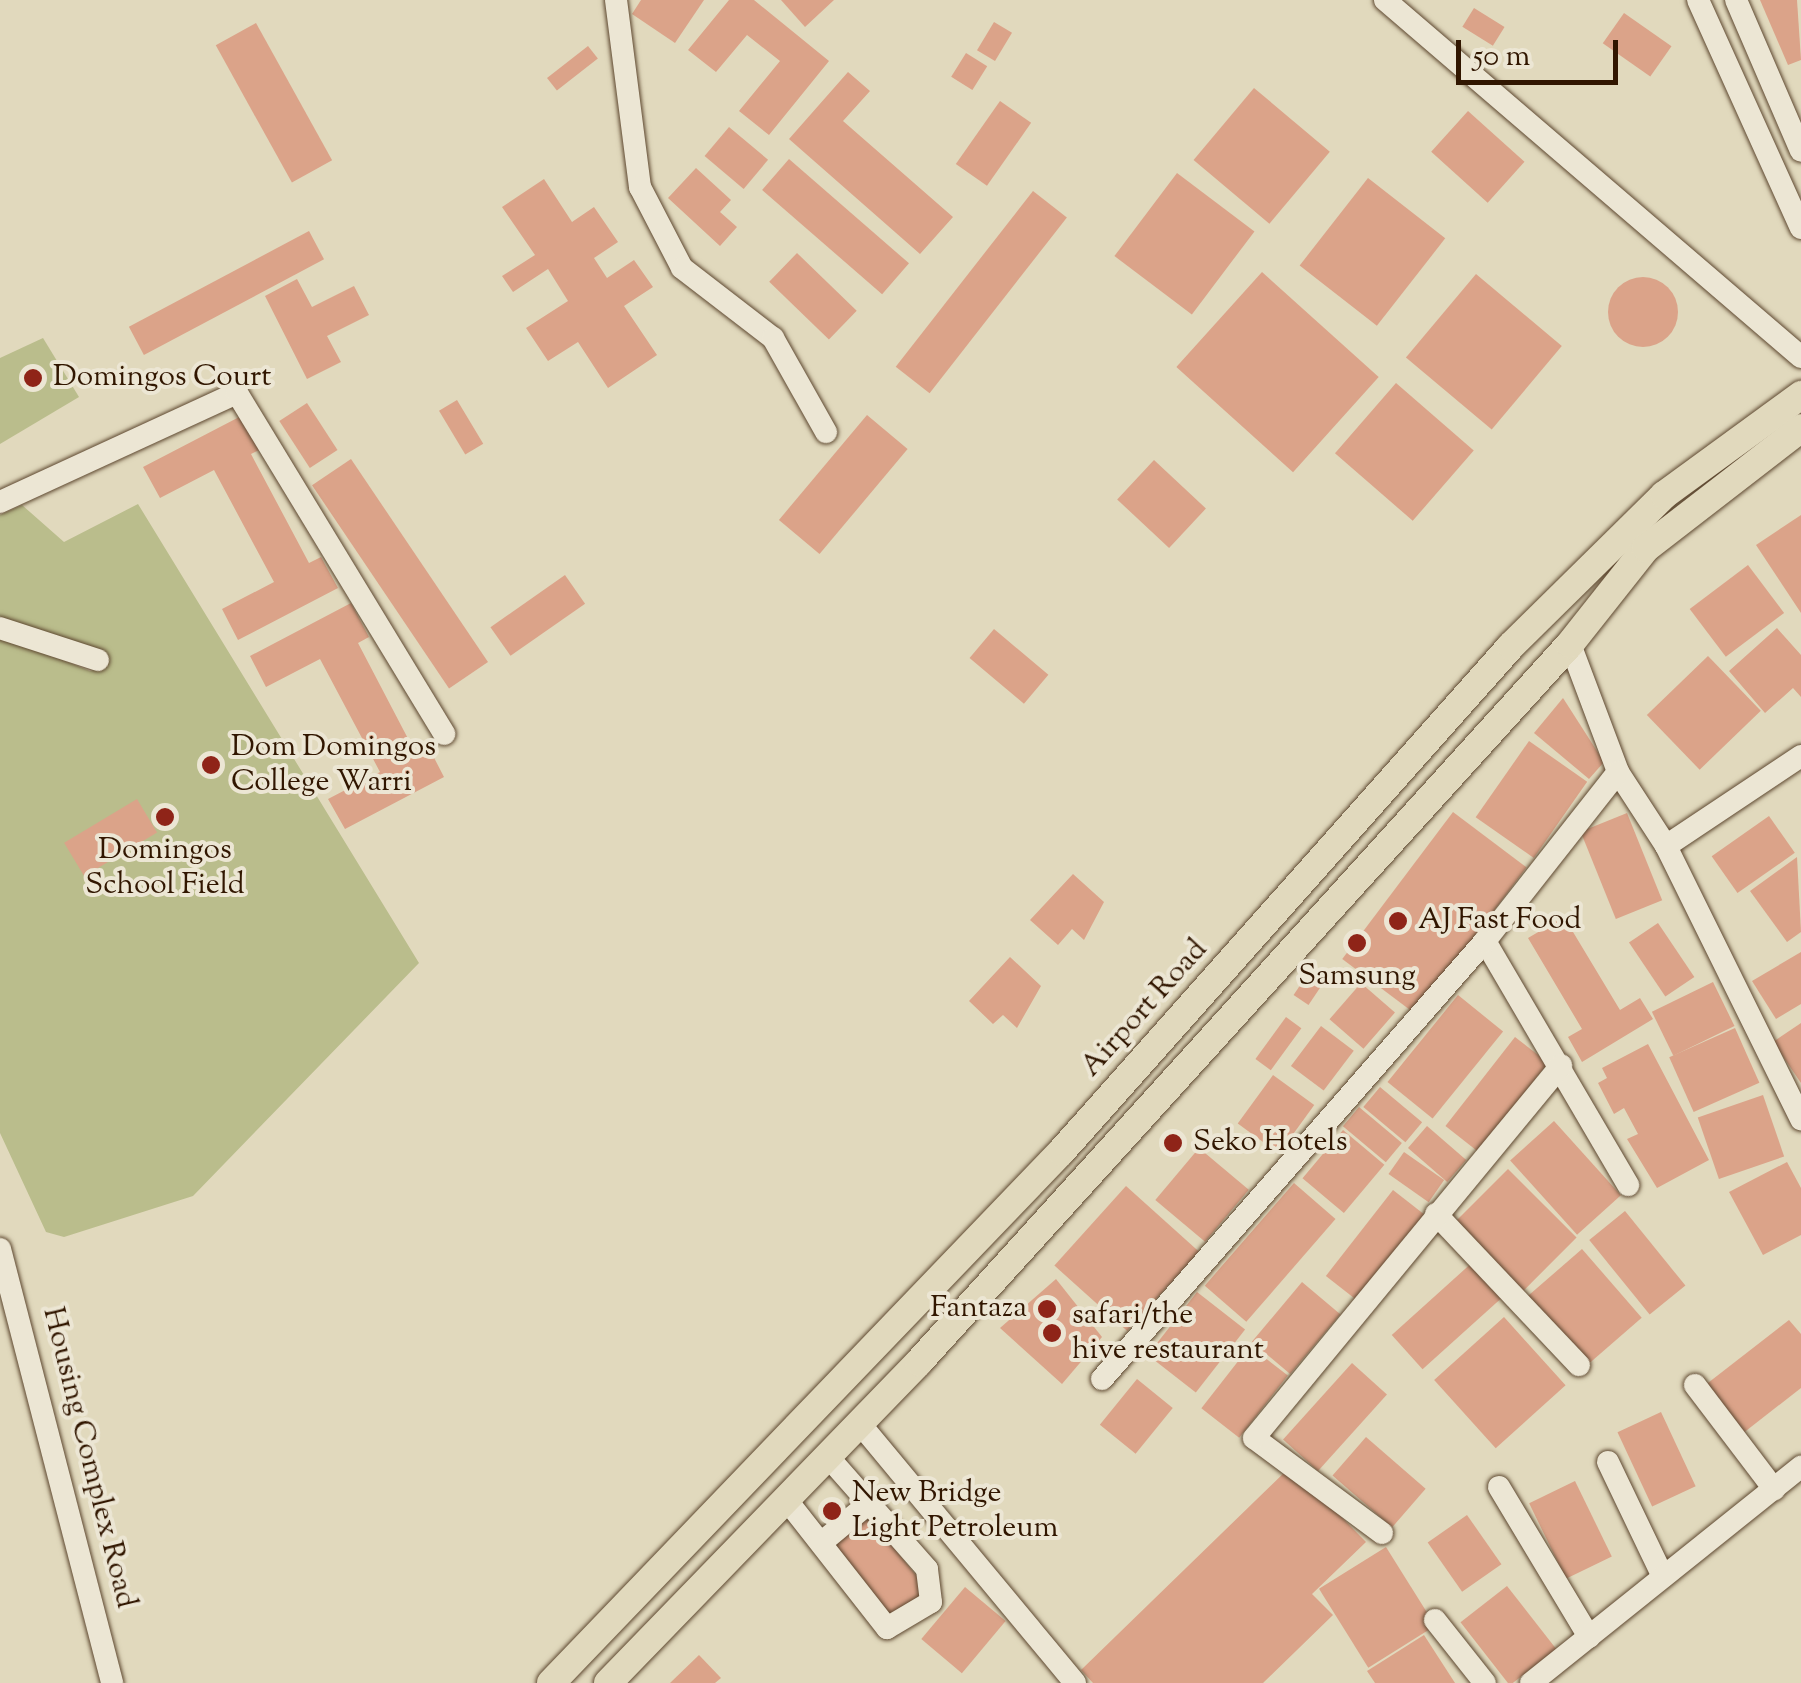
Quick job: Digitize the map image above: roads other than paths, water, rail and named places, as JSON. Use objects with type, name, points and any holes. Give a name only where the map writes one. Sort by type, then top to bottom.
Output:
[{"type":"main road","name":"Airport Road","points":[[551,1683],[671,1564],[1061,1152],[1511,646],[1664,495],[1798,393]]},
{"type":"main road","points":[[608,1683],[861,1426],[1570,644],[1646,548],[1801,428]]},
{"type":"main road","points":[[671,1564],[702,1590]]},
{"type":"street","points":[[616,0],[640,188],[682,268],[774,338],[826,432]]},
{"type":"street","points":[[1385,0],[1801,357]]},
{"type":"street","points":[[1698,0],[1801,228]]},
{"type":"street","points":[[1736,0],[1801,151]]},
{"type":"street","points":[[0,502],[238,393],[444,734]]},
{"type":"street","points":[[0,628],[98,660]]},
{"type":"street","points":[[1570,644],[1618,772],[1666,846],[1801,1120]]},
{"type":"street","points":[[1666,846],[1801,756]]},
{"type":"street","points":[[1102,1379],[1485,941],[1618,772]]},
{"type":"street","points":[[1485,941],[1628,1185]]},
{"type":"street","points":[[1382,1533],[1254,1438],[1561,1065]]},
{"type":"street","points":[[1436,1214],[1579,1365]]},
{"type":"street","name":"Housing Complex Road","points":[[0,1248],[112,1683]]},
{"type":"street","points":[[1694,1385],[1774,1488]]},
{"type":"street","points":[[861,1426],[1075,1683]]},
{"type":"street","points":[[789,1503],[888,1628],[911,1620],[934,1590],[830,1459]]},
{"type":"street","points":[[1608,1462],[1663,1577]]},
{"type":"street","points":[[1531,1683],[1801,1467]]},
{"type":"street","points":[[1499,1487],[1588,1637]]},
{"type":"street","points":[[821,1543],[868,1504]]},
{"type":"street","points":[[1435,1620],[1485,1683]]},
{"type":"place","name":"Domingos Court","points":[[33,378]]},
{"type":"place","name":"Dom Domingos College Warri","points":[[211,765]]},
{"type":"place","name":"Domingos School Field","points":[[165,817]]},
{"type":"place","name":"AJ Fast Food","points":[[1398,921]]},
{"type":"place","name":"Samsung","points":[[1357,943]]},
{"type":"place","name":"Seko Hotels","points":[[1173,1143]]},
{"type":"place","name":"Fantaza","points":[[1047,1309]]},
{"type":"place","name":"safari/the hive restaurant","points":[[1052,1333]]},
{"type":"place","name":"New Bridge Light Petroleum","points":[[832,1511]]}]
